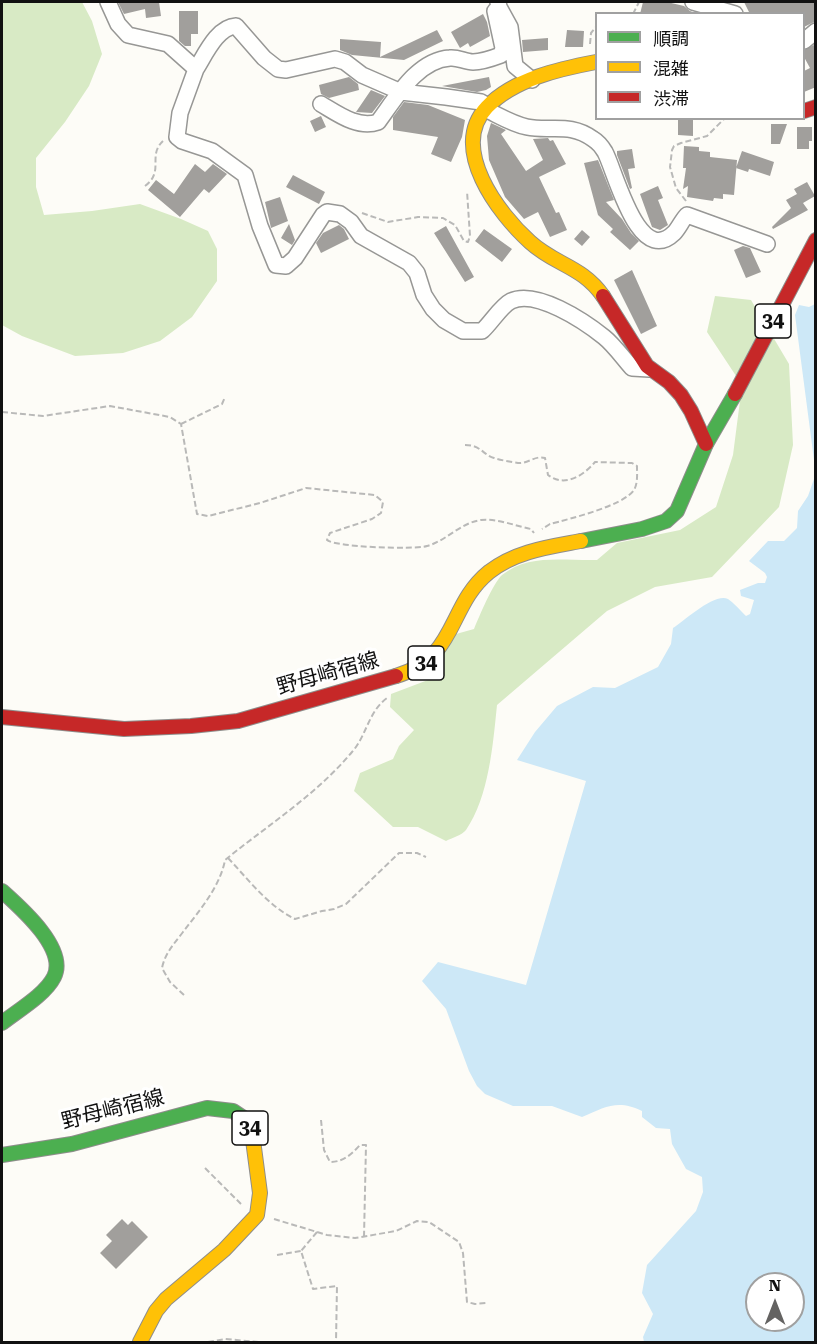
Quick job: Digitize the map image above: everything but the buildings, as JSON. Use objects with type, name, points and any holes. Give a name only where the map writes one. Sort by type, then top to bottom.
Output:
[{"type":"main road","points":[[595,63],[532,80],[486,107],[479,117],[475,133],[475,157],[489,192],[502,214],[534,245],[578,270],[592,282],[649,369],[670,382],[682,397],[706,444]]},
{"type":"main road","name":"野母崎宿線","points":[[2,717],[124,729],[238,721],[406,673],[427,662],[443,641],[476,585],[502,564],[542,548],[642,529],[666,520],[677,511],[706,444],[731,402],[816,240]]},
{"type":"main road","points":[[2,891],[38,929],[53,951],[57,969],[53,979],[43,989],[2,1023]]},
{"type":"main road","name":"野母崎宿線","points":[[2,1155],[72,1144],[199,1109],[226,1109],[242,1117],[250,1126],[255,1146],[260,1193],[255,1216]]},
{"type":"main road","points":[[140,1342],[156,1311],[166,1299],[224,1250],[255,1216]]},
{"type":"street","points":[[108,2],[118,24],[128,35],[168,44],[196,69]]},
{"type":"street","points":[[693,2],[728,12]]},
{"type":"street","points":[[499,4],[510,27],[515,66],[532,80]]},
{"type":"street","points":[[321,104],[359,123],[370,125],[378,122],[411,79],[442,59],[457,58],[474,62],[496,57],[503,53],[495,11],[499,4]]},
{"type":"street","points":[[649,369],[632,368],[606,338],[579,320],[544,302],[526,297],[512,300],[502,307],[495,319],[482,331],[463,331],[444,320],[433,309],[424,295],[417,273],[409,262],[361,236],[351,222],[339,214],[327,212],[323,215],[295,258],[286,266],[279,266],[274,261],[260,226],[245,175],[212,151],[182,141],[177,137],[180,112],[196,69],[212,43],[226,28],[236,26],[264,58],[278,69],[286,70],[335,59],[340,60],[362,75],[401,92],[481,102],[486,107],[528,127],[559,127],[577,131],[591,138],[605,153],[631,217],[641,231],[650,238],[664,239],[674,234],[687,215],[767,244]]},
{"type":"path","points":[[591,48],[591,33],[595,29]]},
{"type":"path","points":[[687,215],[688,206],[676,188],[670,167],[672,150],[674,146],[681,143],[707,136],[723,120]]},
{"type":"path","points":[[145,186],[155,175],[156,149],[164,139],[177,137]]},
{"type":"path","points":[[339,214],[348,206],[388,222],[418,217],[436,217],[455,225],[464,241],[468,242],[470,236],[467,181]]},
{"type":"path","points":[[181,424],[222,404],[225,397]]},
{"type":"path","points":[[2,412],[43,416],[110,406],[170,417],[181,424],[197,514],[208,516],[306,488],[375,495],[383,502],[381,513],[372,519],[330,532],[327,540],[333,544],[345,543],[390,549],[426,547],[474,521],[484,519],[531,529],[542,548]]},
{"type":"path","points":[[465,445],[477,447],[495,459],[515,463],[540,456],[545,458],[548,476],[560,481],[585,473],[595,462],[632,463],[637,466],[637,482],[634,490],[628,495],[609,506],[550,524],[534,533]]},
{"type":"path","points":[[184,995],[170,982],[162,968],[165,956],[197,914],[222,875],[225,860],[319,787],[354,750],[377,705],[393,694]]},
{"type":"path","points":[[228,858],[270,902],[284,914],[296,919],[346,904],[399,853],[417,853],[426,857]]},
{"type":"path","points":[[321,1120],[324,1150],[330,1162],[337,1162],[351,1156],[360,1145],[366,1145],[364,1237]]},
{"type":"path","points":[[205,1168],[255,1216],[327,1235],[364,1237],[396,1232],[417,1221],[429,1222],[459,1242],[463,1253],[467,1302],[486,1303]]},
{"type":"path","points":[[277,1255],[301,1251],[317,1232]]},
{"type":"path","points":[[301,1251],[313,1288],[337,1286],[336,1342]]},
{"type":"path","points":[[208,1342],[225,1339],[259,1342]]},
{"type":"green space","points":[[2,2],[82,2],[92,21],[102,54],[89,86],[65,122],[36,158],[36,187],[44,215],[140,204],[208,231],[217,249],[217,281],[192,317],[160,341],[123,353],[75,356],[22,336],[2,325]]},
{"type":"green space","points":[[715,296],[751,300],[789,364],[793,445],[779,507],[712,577],[655,587],[607,611],[497,705],[485,786],[474,817],[464,832],[446,841],[418,827],[393,827],[354,791],[360,773],[393,759],[399,746],[414,730],[390,707],[391,694],[428,680],[438,656],[456,634],[474,629],[491,592],[502,575],[513,568],[535,561],[597,560],[617,543],[680,530],[716,507],[733,455],[742,385],[707,332]]},
{"type":"water","points":[[815,304],[815,1342],[644,1342],[643,1337],[653,1314],[642,1293],[647,1265],[696,1211],[703,1192],[702,1177],[686,1169],[672,1144],[670,1129],[656,1128],[642,1117],[642,1111],[633,1107],[612,1106],[582,1117],[552,1106],[513,1106],[485,1094],[477,1086],[469,1071],[446,1009],[422,981],[438,962],[526,985],[586,781],[517,760],[535,732],[557,706],[593,687],[615,688],[658,667],[671,644],[673,628],[708,603],[722,598],[728,599],[746,616],[750,614],[754,600],[741,596],[740,590],[758,583],[765,583],[767,577],[749,561],[768,541],[784,541],[797,528],[798,511],[808,496],[814,479],[814,460],[795,315],[799,305],[809,307]]},
{"type":"traffic: fast","points":[[581,541],[642,529],[666,521],[677,511],[706,444],[735,394]]},
{"type":"traffic: fast","points":[[2,891],[30,918],[49,942],[57,966],[50,984],[2,1023]]},
{"type":"traffic: fast","points":[[2,1155],[72,1144],[207,1108],[233,1111],[242,1117],[250,1126],[253,1140]]},
{"type":"traffic: slow","points":[[595,62],[552,72],[510,89],[487,107],[476,123],[473,141],[475,160],[482,179],[492,198],[505,215],[539,250],[586,278],[603,296]]},
{"type":"traffic: slow","points":[[396,676],[416,668],[431,657],[442,644],[475,585],[489,572],[510,559],[545,548],[581,541]]},
{"type":"traffic: slow","points":[[140,1342],[156,1311],[166,1299],[224,1250],[257,1215],[260,1193],[253,1140]]},
{"type":"traffic: jam","points":[[805,111],[816,107]]},
{"type":"traffic: jam","points":[[735,394],[816,240]]},
{"type":"traffic: jam","points":[[603,296],[647,366],[669,382],[681,395],[706,444]]},
{"type":"traffic: jam","points":[[2,717],[124,729],[191,726],[238,721],[396,676]]}]
